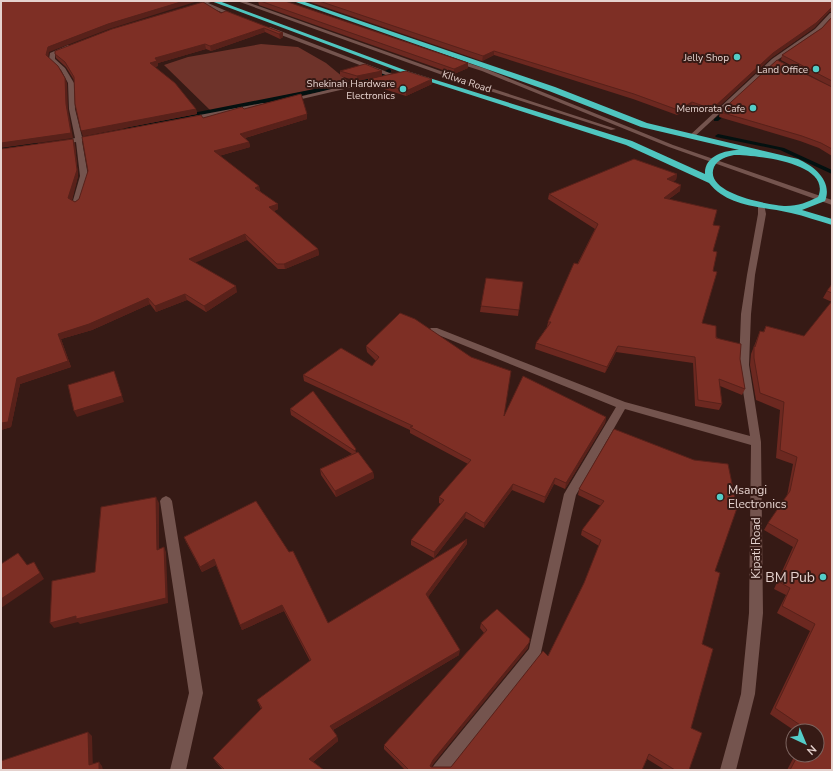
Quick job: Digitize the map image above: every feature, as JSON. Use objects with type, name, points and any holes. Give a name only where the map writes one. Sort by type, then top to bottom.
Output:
[{"type":"highway","name":"Kilwa Road","points":[[213,1],[408,73],[629,143],[712,181],[723,191],[740,200],[761,206],[782,208]]},
{"type":"highway","name":"Kilwa Road","points":[[296,1],[472,60],[644,125],[758,152]]},
{"type":"highway","points":[[712,181],[708,173],[710,165],[713,162],[727,154],[758,152],[778,155],[832,180]]},
{"type":"highway","points":[[782,208],[804,207],[822,199],[825,192],[823,181],[813,170]]},
{"type":"highway","points":[[782,208],[832,222]]},
{"type":"street","points":[[197,1],[239,17]]},
{"type":"street","points":[[184,9],[213,1]]},
{"type":"street","points":[[239,1],[461,80],[671,146]]},
{"type":"street","points":[[287,4],[484,70],[671,146],[832,203]]},
{"type":"street","points":[[691,137],[774,60],[817,30],[831,15]]},
{"type":"street","points":[[267,28],[393,76]]},
{"type":"street","points":[[76,43],[52,54],[52,60],[63,69],[71,83],[72,109],[79,140],[84,176],[76,204]]},
{"type":"street","points":[[774,60],[780,64]]},
{"type":"street","points":[[284,101],[408,73]]},
{"type":"street","points":[[178,121],[269,104]]},
{"type":"street","points":[[51,144],[102,136]]},
{"type":"street","name":"Kipati Road","points":[[728,770],[748,694],[756,614],[756,442],[744,365],[746,314],[751,275],[762,214],[761,206]]},
{"type":"street","points":[[434,330],[622,405],[756,442]]},
{"type":"street","points":[[439,770],[534,652],[570,494],[622,405]]},
{"type":"street","points":[[166,501],[196,693],[178,770]]},
{"type":"shaded area","points":[[261,44],[298,47],[326,63],[349,82],[211,111],[164,65],[188,57]]},
{"type":"building","points":[[1,1],[184,1],[108,24],[48,47],[46,55],[58,66],[65,78],[66,104],[71,133],[1,143]]},
{"type":"building","points":[[260,1],[285,1],[468,63],[454,69]]},
{"type":"building","points":[[319,1],[832,1],[832,7],[816,23],[773,53],[712,109],[692,102],[678,110],[634,94],[494,51],[483,56]]},
{"type":"building","points":[[203,2],[221,13],[226,11],[283,33],[279,34],[264,28],[210,46],[205,44],[155,58],[157,61],[150,63],[175,83],[196,109],[81,131],[75,104],[74,77],[65,62],[55,54],[55,51],[112,29]]},
{"type":"building","points":[[832,17],[832,81],[782,55],[822,28]]},
{"type":"building","points":[[777,60],[832,87],[832,149],[802,136],[720,112]]},
{"type":"building","points":[[365,64],[382,71],[357,76],[340,71]]},
{"type":"building","points":[[406,71],[432,79],[406,91],[368,79]]},
{"type":"building","points":[[301,94],[307,114],[240,134],[249,142],[214,151],[259,186],[255,188],[278,204],[269,207],[318,249],[284,264],[277,264],[245,234],[189,259],[236,286],[204,306],[185,294],[155,306],[148,298],[89,324],[58,334],[68,361],[17,378],[8,422],[1,423],[1,149],[73,139],[77,170],[68,198],[75,202],[79,199],[88,171],[82,137],[201,115],[203,118],[242,107],[244,109]]},
{"type":"building","points":[[634,159],[677,174],[667,179],[681,185],[664,198],[717,210],[713,225],[720,226],[713,251],[717,252],[713,271],[717,272],[702,323],[716,326],[716,338],[741,344],[740,359],[745,389],[719,379],[722,404],[698,400],[695,357],[618,346],[607,367],[536,343],[551,322],[548,322],[574,263],[578,264],[598,224],[549,194]]},
{"type":"building","points":[[486,278],[523,282],[519,310],[481,306]]},
{"type":"building","points":[[832,284],[832,293],[827,291]]},
{"type":"building","points":[[832,301],[832,770],[790,770],[794,763],[825,763],[825,723],[797,723],[775,708],[815,624],[782,606],[790,588],[779,582],[798,540],[768,523],[790,491],[797,457],[780,450],[784,402],[760,393],[754,358],[754,346],[755,347],[760,331],[764,332],[766,326],[804,336]]},
{"type":"building","points":[[400,313],[415,319],[471,357],[511,371],[504,416],[523,376],[606,417],[566,483],[555,478],[545,497],[513,484],[484,523],[466,512],[434,552],[411,540],[444,500],[439,497],[471,460],[410,427],[413,426],[303,375],[341,348],[372,366],[379,357],[366,346]]},
{"type":"building","points":[[114,371],[122,396],[74,411],[68,385]]},
{"type":"building","points":[[313,391],[356,449],[355,451],[290,409]]},
{"type":"building","points":[[614,429],[694,460],[728,464],[737,508],[715,571],[720,573],[702,644],[713,649],[691,728],[702,733],[689,770],[675,770],[649,754],[642,770],[409,770],[384,745],[487,630],[481,623],[497,609],[530,639],[529,643],[433,760],[430,766],[431,767],[451,767],[543,651],[548,656],[584,583],[601,540],[582,530],[604,501],[579,489]]},
{"type":"building","points":[[358,452],[373,472],[335,491],[320,469]]},
{"type":"building","points":[[156,497],[157,550],[164,547],[166,598],[76,619],[76,616],[50,623],[52,581],[95,572],[101,507]]},
{"type":"building","points":[[256,501],[289,552],[293,551],[328,623],[467,539],[426,594],[460,650],[330,726],[337,736],[309,759],[324,770],[225,770],[213,758],[262,708],[257,700],[311,660],[282,605],[240,625],[214,559],[200,567],[184,537]]},
{"type":"building","points":[[18,553],[27,565],[34,562],[40,573],[1,599],[1,564]]},
{"type":"building","points":[[88,732],[89,765],[99,762],[99,770],[1,770],[1,761]]},
{"type":"waterway","points":[[127,128],[350,84],[374,78],[389,71]]},
{"type":"waterway","points":[[716,120],[729,109]]},
{"type":"waterway","points":[[718,136],[782,149],[832,172]]},
{"type":"waterway","points":[[1,149],[36,143]]},
{"type":"place","name":"Jelly Shop","points":[[737,57]]},
{"type":"place","name":"Land Office","points":[[816,69]]},
{"type":"place","name":"Shekinah Hardware Electronics","points":[[403,89]]},
{"type":"place","name":"Memorata Cafe","points":[[753,108]]},
{"type":"place","name":"Msangi Electronics","points":[[720,497]]},
{"type":"place","name":"BM Pub","points":[[823,577]]}]
